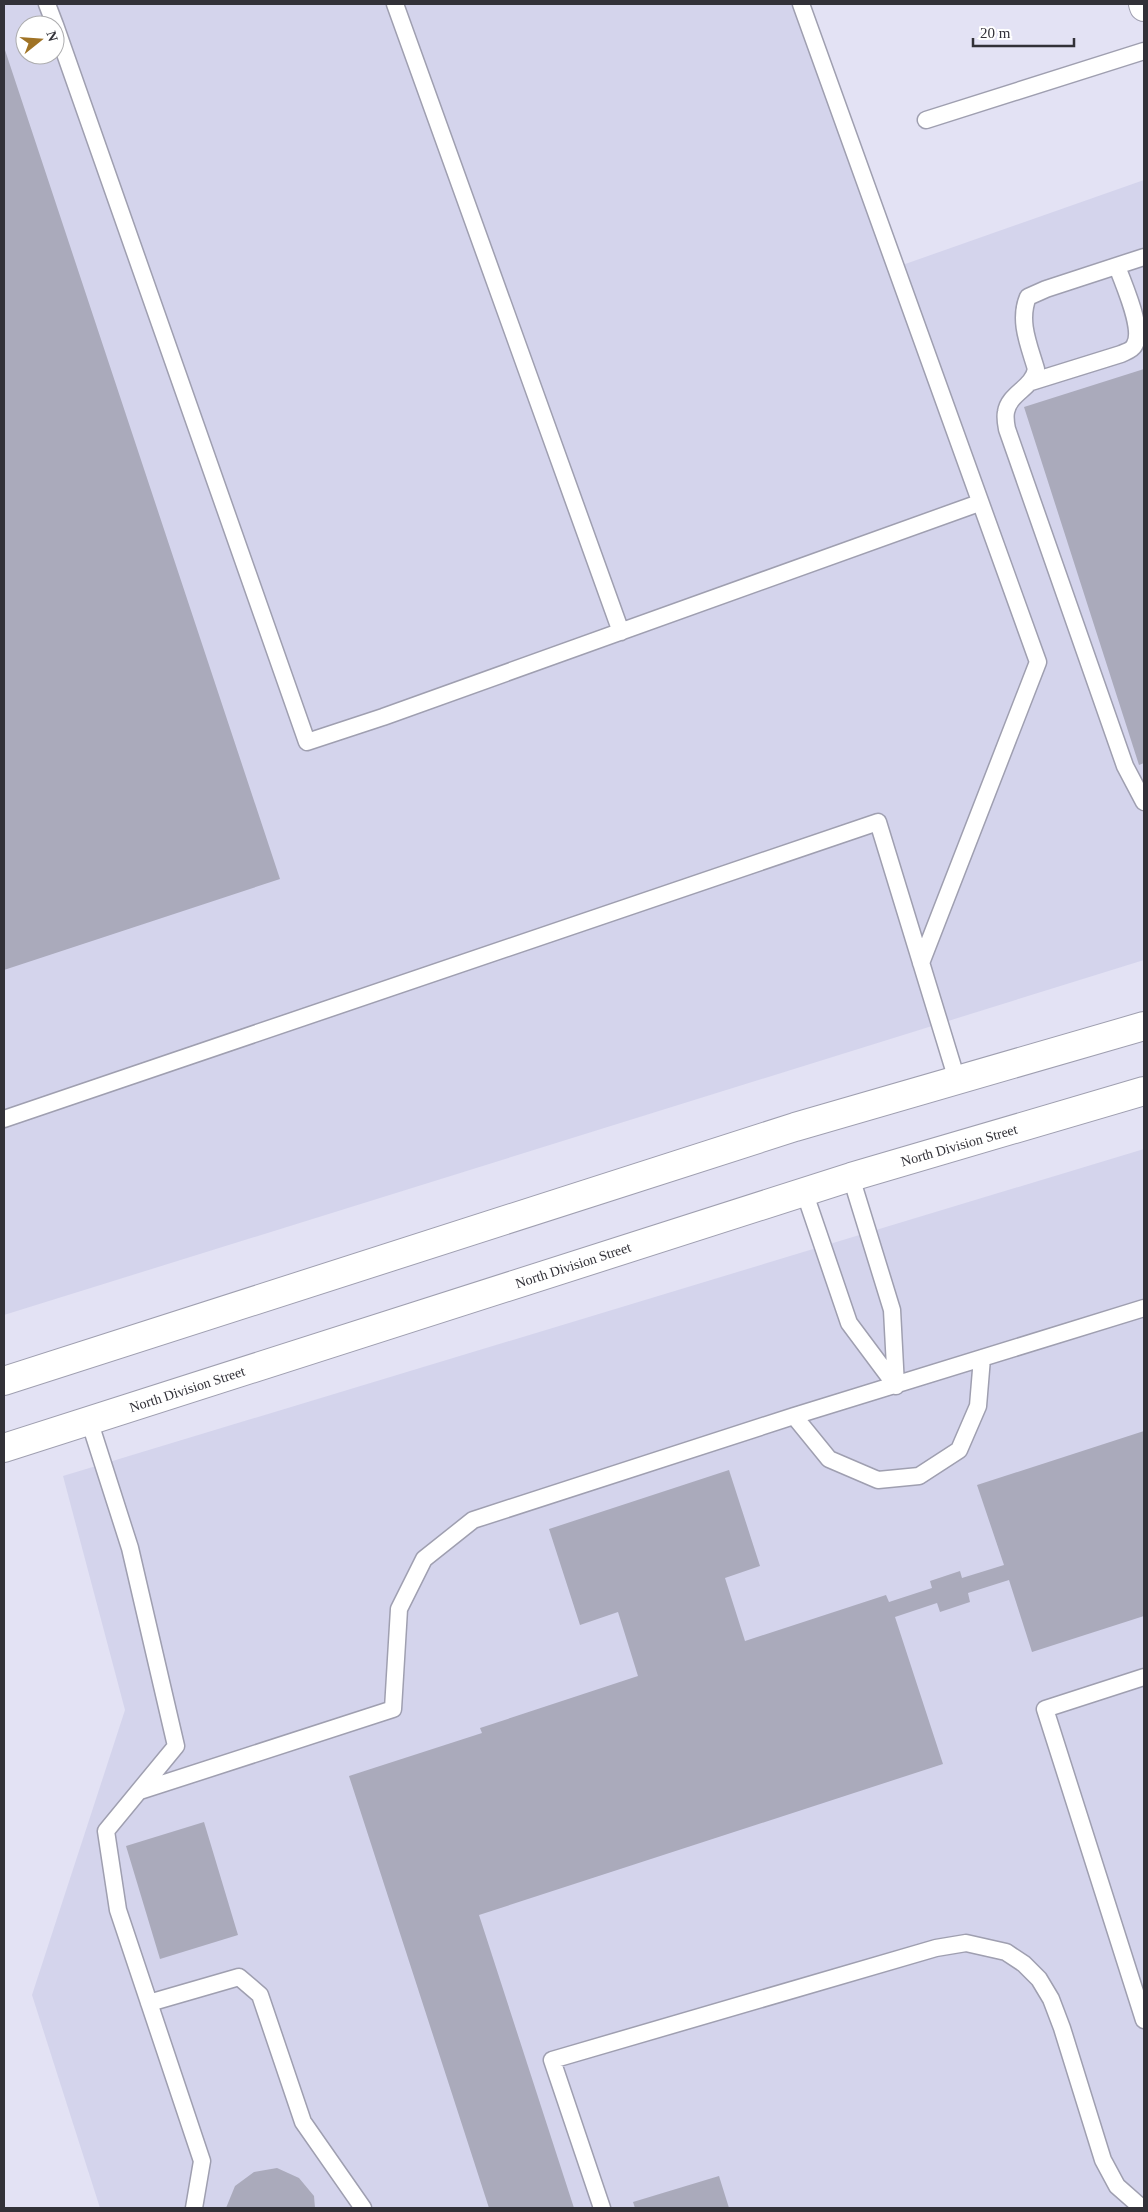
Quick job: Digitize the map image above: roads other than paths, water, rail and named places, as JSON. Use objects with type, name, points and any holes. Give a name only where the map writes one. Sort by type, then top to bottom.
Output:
[{"type":"main road","points":[[4,1382],[795,1127],[1144,1026]]},
{"type":"main road","name":"North Division Street","points":[[4,1448],[804,1191],[1144,1092]]},
{"type":"lane","points":[[395,4],[622,632]]},
{"type":"lane","points":[[801,4],[979,503],[1038,662],[921,963]]},
{"type":"lane","points":[[926,120],[1144,51]]},
{"type":"lane","points":[[65,53],[307,742],[622,632],[979,503]]},
{"type":"lane","points":[[1031,382],[1036,369],[1023,325],[1023,309],[1028,297],[1046,289],[1144,257]]},
{"type":"lane","points":[[1117,266],[1137,327],[1138,339],[1133,348],[1121,354],[1031,382],[1012,398],[1006,412],[1007,429],[1125,766],[1144,802]]},
{"type":"lane","points":[[4,1120],[878,822],[957,1080]]},
{"type":"lane","points":[[851,1177],[892,1310],[896,1386]]},
{"type":"lane","points":[[804,1191],[849,1323],[896,1386]]},
{"type":"lane","points":[[140,1791],[393,1709],[399,1610],[424,1559],[473,1520],[794,1416],[1144,1308]]},
{"type":"lane","points":[[794,1416],[829,1459],[878,1480],[919,1476],[959,1450],[978,1406],[982,1358]]},
{"type":"lane","points":[[89,1420],[130,1548],[176,1746],[106,1831],[118,1910],[202,2161],[194,2208]]},
{"type":"lane","points":[[1144,1677],[1045,1709],[1144,2020]]},
{"type":"lane","points":[[602,2208],[552,2060],[936,1948],[966,1943],[1006,1952],[1024,1964],[1039,1979],[1051,1999],[1062,2028],[1103,2160],[1118,2186],[1142,2208]]},
{"type":"lane","points":[[149,2003],[239,1977],[260,1995],[303,2122],[363,2208]]}]
